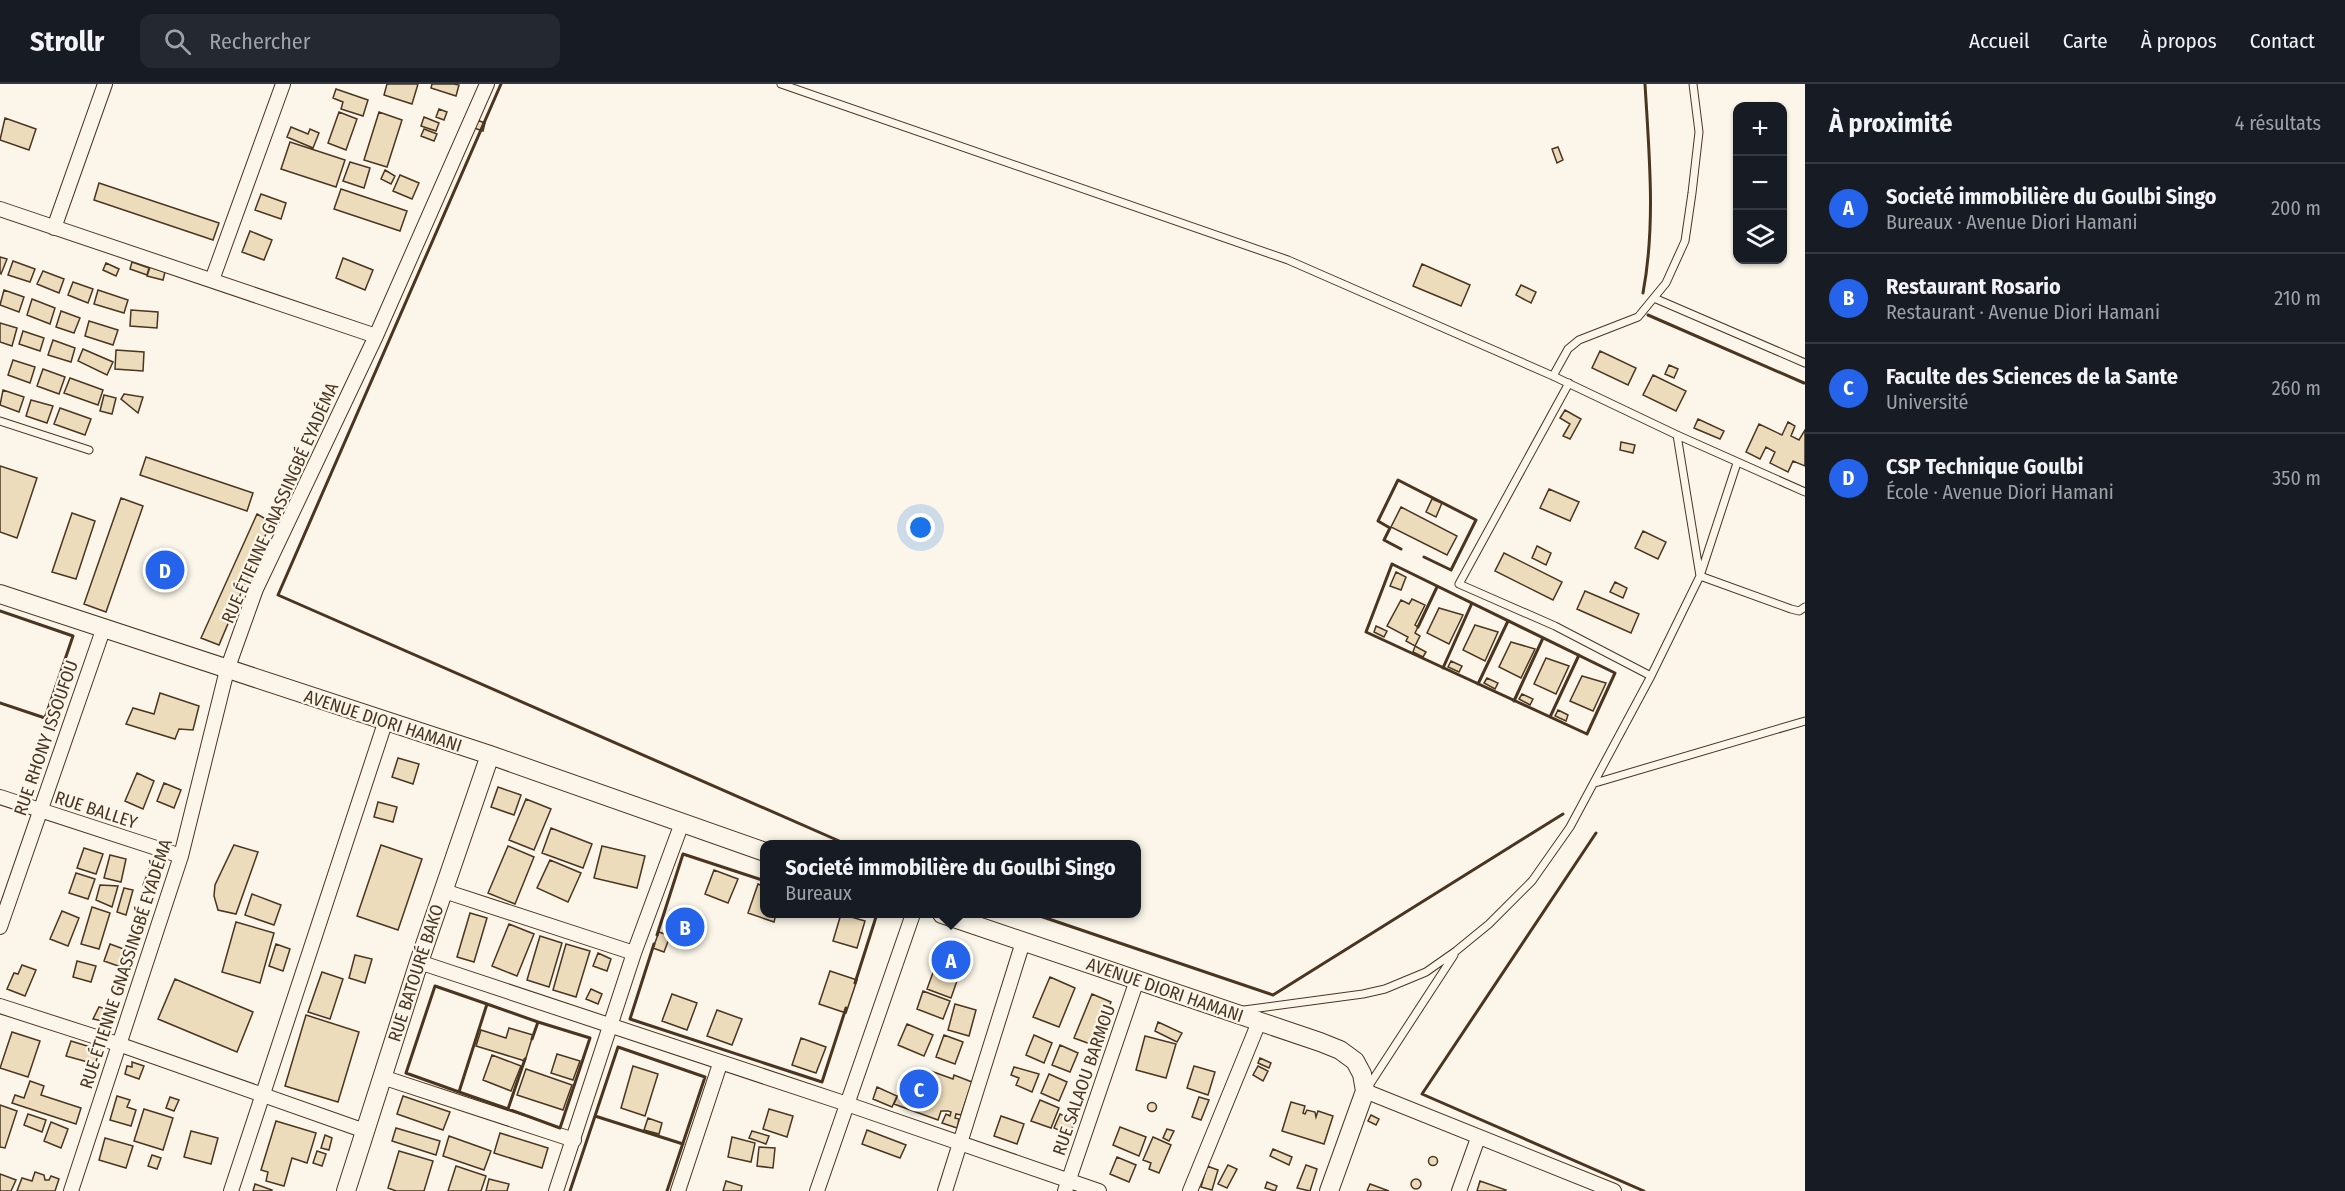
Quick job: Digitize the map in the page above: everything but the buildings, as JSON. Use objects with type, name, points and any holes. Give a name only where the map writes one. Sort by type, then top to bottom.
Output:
[{"type":"main road","name":"AVENUE DIORI HAMANI","points":[[0,594],[385,723],[490,755],[760,850]]},
{"type":"main road","name":"RUE BATOURÉ BAKO","points":[[346,1191],[419,962],[490,755]]},
{"type":"main road","name":"AVENUE DIORI HAMANI","points":[[954,918],[1340,1050],[1355,1061],[1365,1091]]},
{"type":"main road","points":[[1329,1191],[1365,1091]]},
{"type":"street","points":[[54,228],[105,84]]},
{"type":"street","points":[[212,280],[283,84]]},
{"type":"street","name":"RUE ÉTIENNE GNASSINGBÉ EYADÉMA","points":[[71,1191],[181,856],[227,670],[256,589],[376,336],[487,84]]},
{"type":"street","points":[[0,209],[376,336]]},
{"type":"street","name":"RUE RHONY ISSOUFOU","points":[[0,927],[103,630]]},
{"type":"street","points":[[231,1191],[385,723]]},
{"type":"street","name":"RUE BALLEY","points":[[0,797],[181,856]]},
{"type":"street","points":[[556,1191],[634,953],[682,823]]},
{"type":"street","points":[[444,891],[634,953]]},
{"type":"street","points":[[817,1191],[912,918]]},
{"type":"street","points":[[945,1191],[1023,942]]},
{"type":"street","points":[[419,962],[720,1064],[847,1104],[961,1144],[1067,1186],[1099,1191]]},
{"type":"street","name":"RUE SALAOU BARMOU","points":[[1067,1186],[1137,980]]},
{"type":"street","points":[[0,1006],[121,1044],[365,1131]]},
{"type":"street","points":[[1190,1191],[1259,1022]]},
{"type":"street","points":[[678,1191],[720,1064]]},
{"type":"street","points":[[382,1077],[574,1140]]},
{"type":"street","points":[[1365,1091],[1614,1191]]},
{"type":"street","points":[[1459,1191],[1478,1137]]},
{"type":"street","points":[[1578,1191],[1583,1177]]},
{"type":"lane","points":[[781,84],[1288,260],[1569,383],[1737,463],[1805,492]]},
{"type":"lane","points":[[1553,376],[1568,349],[1579,340],[1638,317],[1666,283],[1685,241],[1699,132],[1693,84]]},
{"type":"lane","points":[[1654,298],[1805,363]]},
{"type":"lane","points":[[1569,383],[1459,584],[1555,626],[1652,676]]},
{"type":"lane","points":[[0,421],[90,450]]},
{"type":"lane","points":[[1677,435],[1700,576]]},
{"type":"lane","points":[[1226,1011],[1343,998],[1385,989],[1426,972],[1456,951],[1532,881],[1570,827],[1652,676],[1700,576],[1737,463]]},
{"type":"lane","points":[[1700,576],[1791,609],[1799,611],[1805,607]]},
{"type":"lane","points":[[1595,783],[1805,721]]},
{"type":"lane","points":[[1365,1091],[1456,951]]},
{"type":"wall","points":[[501,84],[278,595],[837,840]]},
{"type":"wall","points":[[1643,293],[1650,215],[1650,162],[1645,84]]},
{"type":"wall","points":[[1648,315],[1804,383]]},
{"type":"wall","points":[[1401,549],[1384,540],[1390,528],[1378,521],[1398,480],[1476,520],[1451,570],[1424,557]]},
{"type":"wall","points":[[1392,564],[1615,673],[1587,734],[1366,632],[1392,564]]},
{"type":"wall","points":[[1418,627],[1437,587]]},
{"type":"wall","points":[[1443,668],[1472,603]]},
{"type":"wall","points":[[0,611],[73,636],[45,718],[0,703]]},
{"type":"wall","points":[[1478,684],[1508,621]]},
{"type":"wall","points":[[1514,701],[1543,638]]},
{"type":"wall","points":[[1550,717],[1579,655]]},
{"type":"wall","points":[[1046,918],[1273,995],[1563,814]]},
{"type":"wall","points":[[1596,833],[1422,1094],[1644,1191]]},
{"type":"wall","points":[[657,935],[683,854],[760,879]]},
{"type":"wall","points":[[855,983],[876,918]]},
{"type":"wall","points":[[654,944],[630,1019],[822,1082],[846,1008]]},
{"type":"wall","points":[[435,986],[487,1004],[459,1092],[406,1073],[435,986]]},
{"type":"wall","points":[[487,1004],[538,1022],[532,1039]]},
{"type":"wall","points":[[508,1109],[560,1128],[590,1038],[538,1022]]},
{"type":"wall","points":[[570,1191],[618,1047],[705,1077],[667,1191]]},
{"type":"wall","points":[[459,1092],[508,1109],[525,1059]]},
{"type":"wall","points":[[595,1116],[683,1144]]},
{"type":"place","name":"CSP Technique Goulbi","points":[[165,570]]},
{"type":"place","name":"Restaurant Rosario","points":[[685,927]]},
{"type":"place","name":"Societé immobilière du Goulbi Singo","points":[[951,960]]},
{"type":"place","name":"Faculte des Sciences de la Sante","points":[[919,1089]]}]
